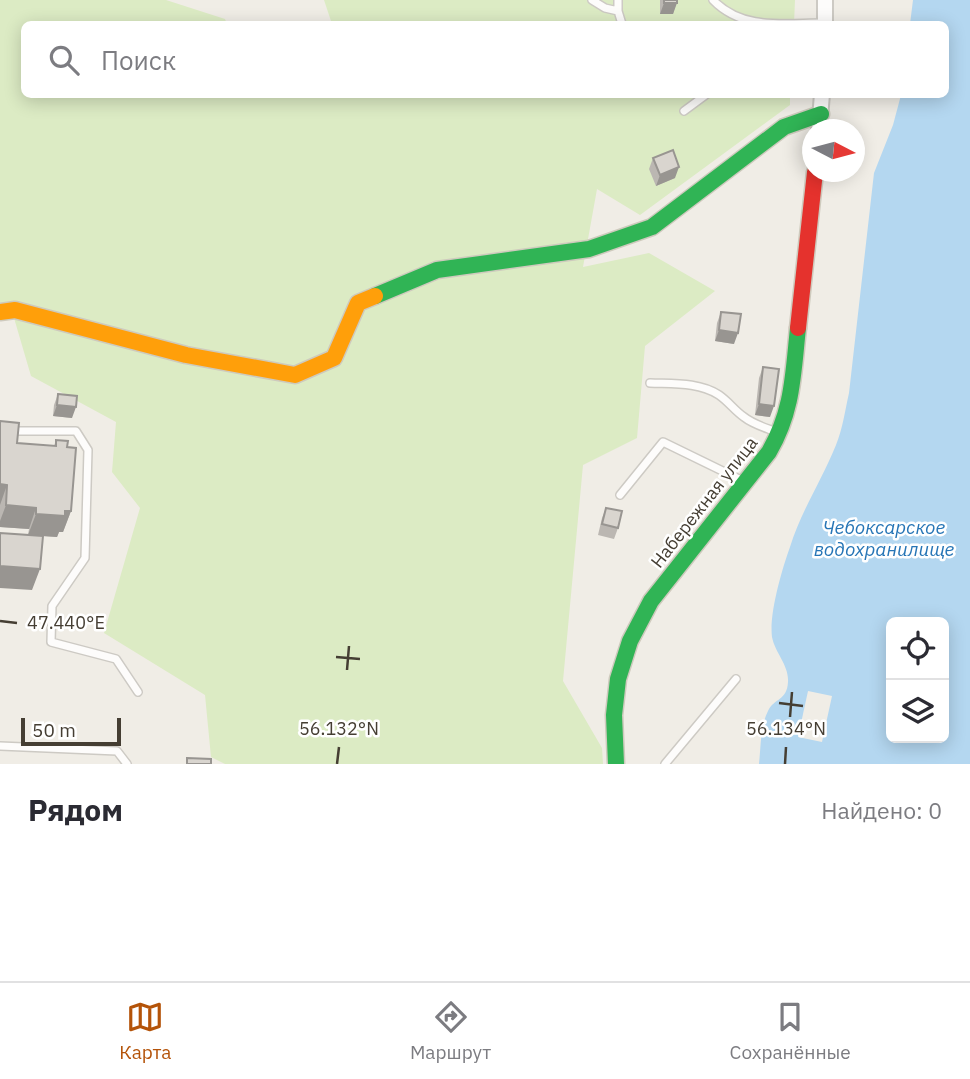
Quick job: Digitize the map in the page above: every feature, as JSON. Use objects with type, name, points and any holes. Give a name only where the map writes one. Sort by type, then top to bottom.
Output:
[{"type":"street","points":[[825,0],[825,21]]},
{"type":"street","points":[[820,119],[822,98]]},
{"type":"street","points":[[0,312],[15,310],[186,355],[295,375],[334,358],[358,303],[437,270],[589,249],[652,227],[784,127],[802,119]]},
{"type":"street","name":"Набережная улица","points":[[616,764],[614,715],[618,679],[630,641],[651,601],[746,483],[780,433],[789,406],[793,380],[814,182]]},
{"type":"lane","points":[[592,0],[605,8],[618,11]]},
{"type":"lane","points":[[618,0],[621,21]]},
{"type":"lane","points":[[713,0],[724,11],[748,21]]},
{"type":"lane","points":[[684,111],[702,98]]},
{"type":"lane","points":[[650,383],[689,384],[709,390],[758,426],[780,433]]},
{"type":"lane","points":[[0,431],[76,432],[88,450],[85,558],[52,606],[51,642],[116,659],[138,692]]},
{"type":"lane","points":[[620,495],[663,442],[746,483]]},
{"type":"lane","points":[[665,764],[737,679]]},
{"type":"lane","points":[[0,746],[117,751],[127,764]]},
{"type":"green space","points":[[0,0],[166,0],[226,21],[21,21],[21,98],[790,98],[790,105],[640,215],[597,189],[583,267],[649,253],[715,291],[645,346],[637,438],[583,465],[563,681],[602,748],[603,764],[225,764],[211,757],[205,695],[104,633],[140,508],[112,472],[116,422],[31,376],[14,318],[0,321]]},
{"type":"green space","points":[[324,0],[795,0],[794,21],[331,21]]},
{"type":"water","name":"Чебоксарское водохранилище","points":[[913,0],[970,0],[970,764],[759,764],[765,717],[785,693],[788,682],[786,670],[772,637],[772,616],[783,567],[806,508],[838,439],[849,393],[874,173],[893,125],[900,98],[949,98],[949,21],[910,21]]},
{"type":"pier","points":[[808,691],[832,696],[822,742],[798,737]]},
{"type":"building","points":[[664,0],[677,0],[677,3],[664,3]]},
{"type":"building","points":[[673,150],[679,167],[660,175],[653,158]]},
{"type":"building","points":[[721,312],[741,314],[738,333],[719,330]]},
{"type":"building","points":[[763,367],[779,369],[774,406],[759,404]]},
{"type":"building","points":[[58,394],[77,396],[76,407],[57,405]]},
{"type":"building","points":[[0,421],[19,423],[17,443],[56,446],[56,440],[68,441],[67,447],[76,448],[71,511],[65,511],[65,516],[36,514],[36,508],[6,505],[7,485],[0,484]]},
{"type":"building","points":[[606,508],[622,511],[618,528],[602,524]]},
{"type":"building","points":[[0,533],[43,536],[40,569],[0,566]]},
{"type":"building","points":[[187,758],[211,759],[211,764],[187,764]]},
{"type":"traffic: fast","points":[[375,296],[437,270],[589,249],[652,227],[784,127],[821,114]]},
{"type":"traffic: fast","points":[[616,764],[614,715],[618,679],[630,641],[651,601],[769,452],[787,407],[798,328]]},
{"type":"traffic: slow","points":[[0,312],[15,310],[186,355],[295,375],[334,358],[358,303],[375,296]]},
{"type":"traffic: jam","points":[[798,328],[814,182]]}]
